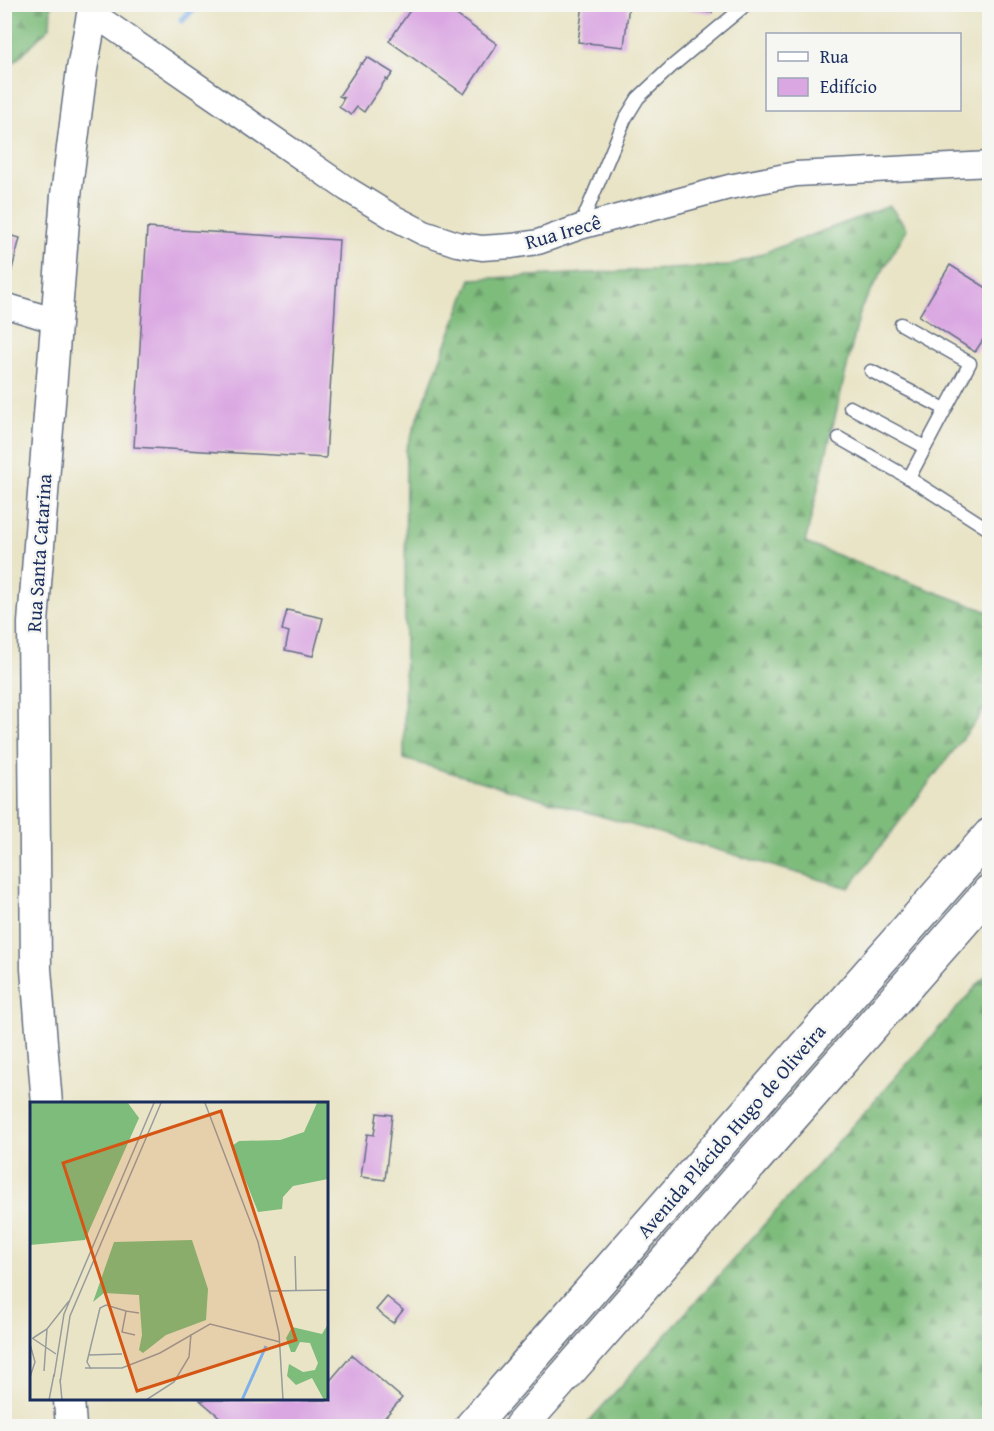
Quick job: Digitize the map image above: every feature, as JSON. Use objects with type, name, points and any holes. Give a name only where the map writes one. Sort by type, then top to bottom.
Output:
[{"type":"main road","name":"Avenida Plácido Hugo de Oliveira","points":[[472,1426],[990,835]]},
{"type":"main road","name":"Avenida Plácido Hugo de Oliveira","points":[[521,1426],[990,891]]},
{"type":"street","name":"Rua Irecê","points":[[93,9],[347,189],[424,233],[457,244],[482,248],[538,242],[580,227],[729,187],[796,174],[990,164]]},
{"type":"street","name":"Rua Santa Catarina","points":[[47,1102],[36,969],[33,622],[66,195],[82,69],[93,9]]},
{"type":"street","points":[[4,305],[56,321]]},
{"type":"street","points":[[69,1401],[71,1426]]},
{"type":"lane","points":[[580,227],[625,119],[638,98],[671,67],[747,4]]},
{"type":"lane","points":[[901,324],[970,363],[909,478]]},
{"type":"lane","points":[[871,371],[945,408]]},
{"type":"lane","points":[[850,407],[925,447]]},
{"type":"lane","points":[[839,438],[909,478],[990,530]]},
{"type":"green space","points":[[5,4],[51,5],[50,27],[5,71]]},
{"type":"green space","points":[[890,206],[907,229],[861,308],[805,543],[989,612],[989,704],[849,888],[404,759],[406,449],[471,279],[728,266]]},
{"type":"green space","points":[[989,972],[989,1426],[585,1426]]},
{"type":"building","points":[[404,4],[441,4],[497,44],[464,94],[389,41],[411,9]]},
{"type":"building","points":[[583,4],[629,4],[624,47],[578,42]]},
{"type":"building","points":[[655,4],[713,4],[712,13]]},
{"type":"building","points":[[367,57],[393,73],[387,81],[386,79],[364,112],[357,107],[351,115],[339,107],[344,98],[339,96]]},
{"type":"building","points":[[147,228],[339,240],[326,458],[134,447]]},
{"type":"building","points":[[4,234],[20,238],[8,285],[4,285]]},
{"type":"building","points":[[950,265],[990,290],[990,329],[975,352],[919,316]]},
{"type":"building","points":[[287,610],[323,618],[313,656],[285,650],[289,632],[282,630]]},
{"type":"building","points":[[377,1113],[392,1115],[385,1180],[361,1177],[367,1134],[374,1135]]},
{"type":"building","points":[[387,1297],[403,1310],[393,1323],[376,1310]]},
{"type":"building","points":[[352,1355],[402,1398],[377,1426],[230,1426],[201,1401],[328,1401],[328,1383]]},
{"type":"waterway","points":[[182,20],[197,4]]}]
